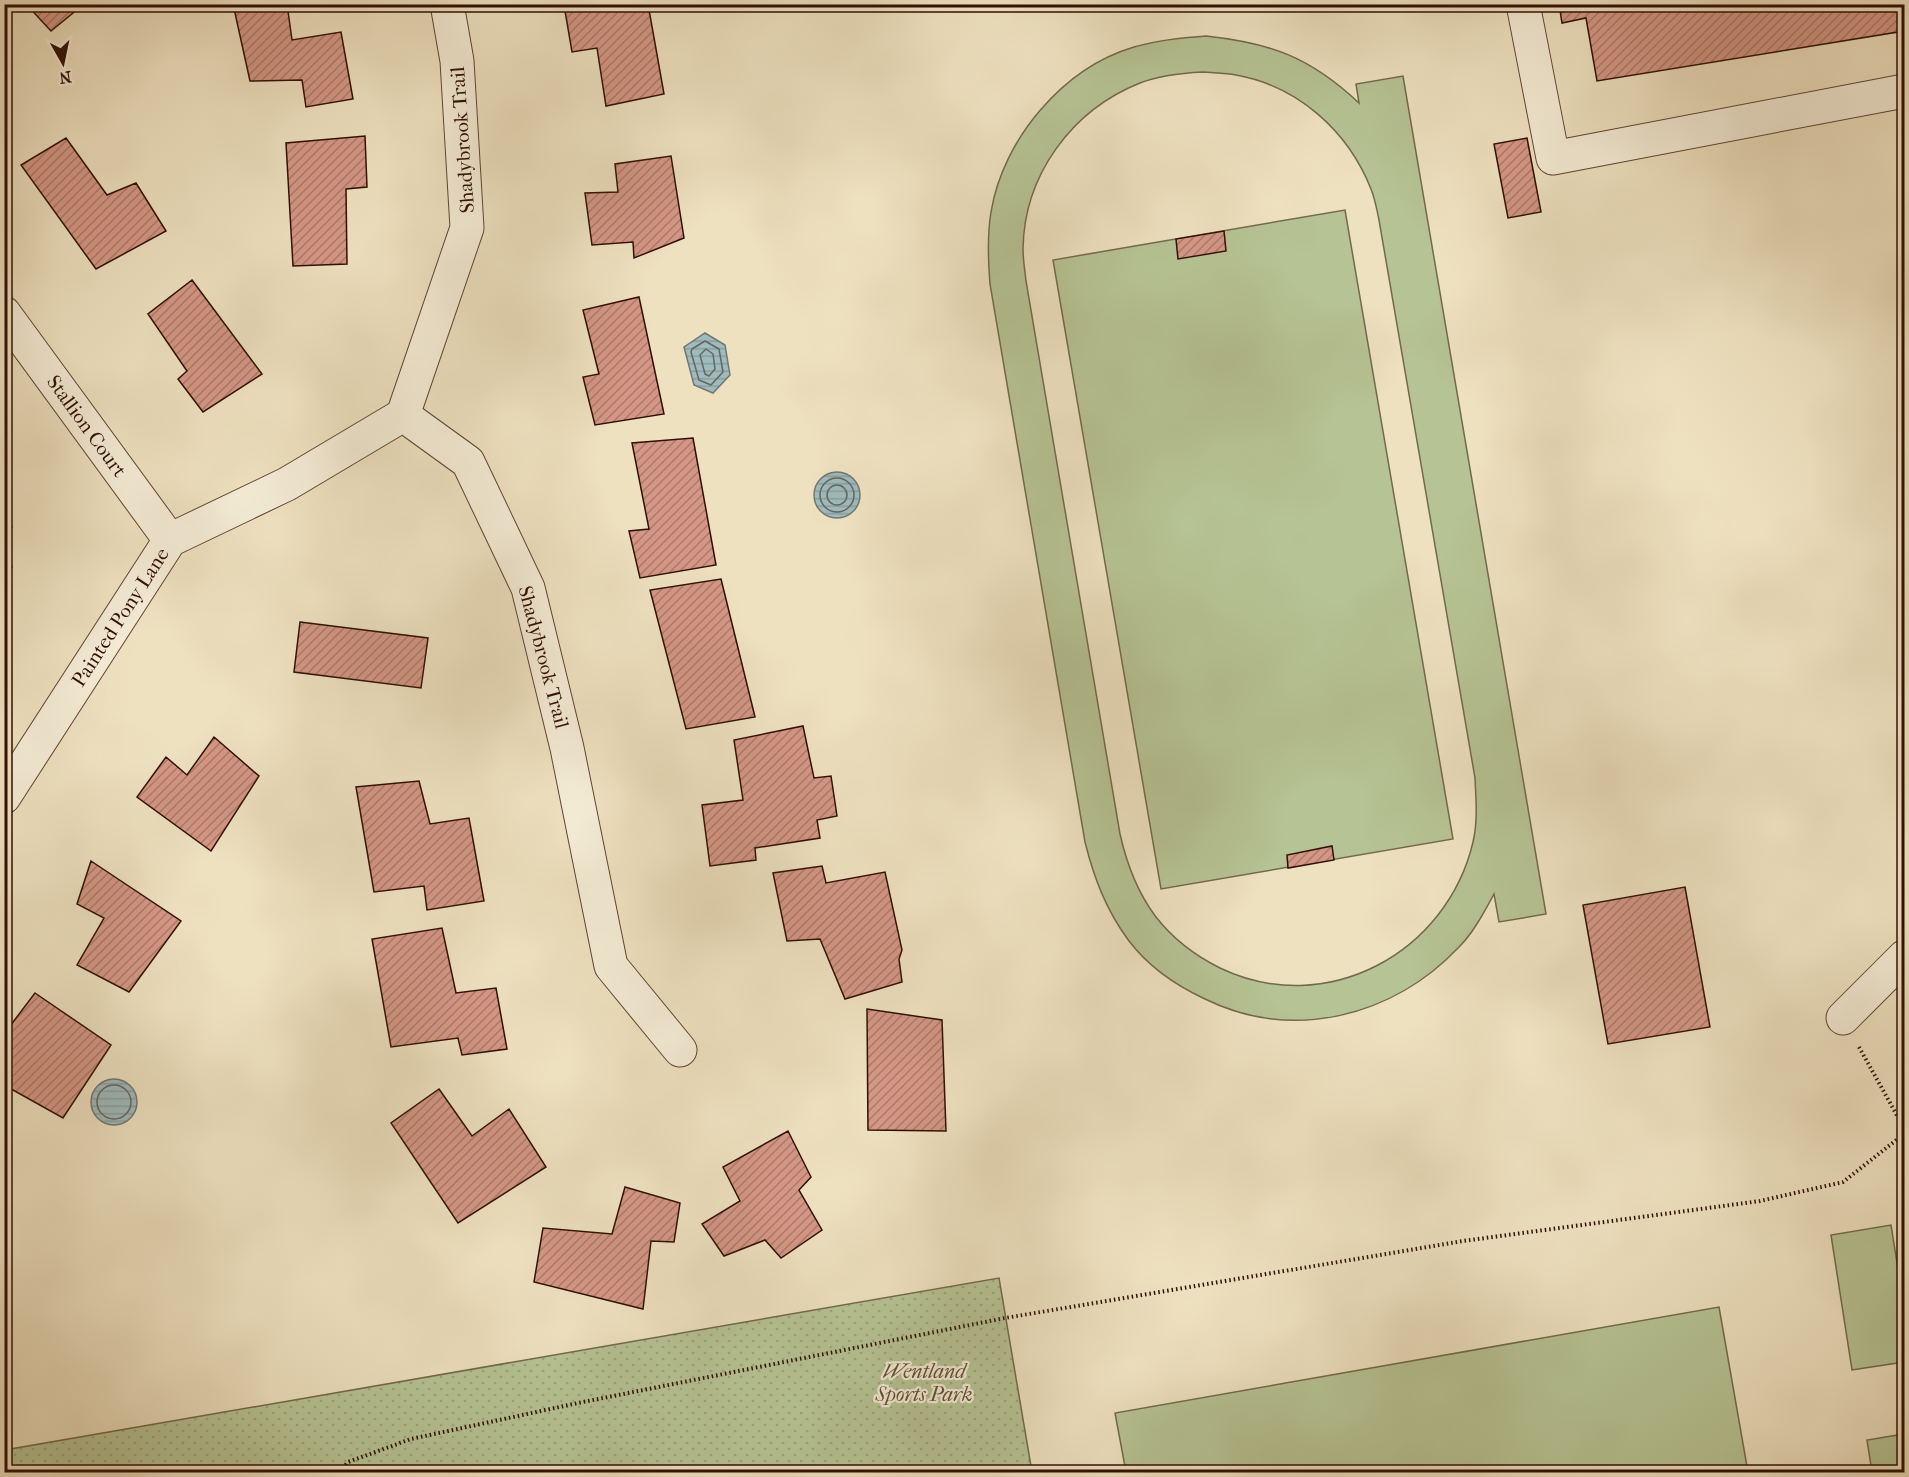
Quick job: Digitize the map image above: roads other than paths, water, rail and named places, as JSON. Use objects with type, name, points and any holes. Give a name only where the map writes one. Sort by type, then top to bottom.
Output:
[{"type":"street","name":"Shadybrook Trail","points":[[447,4],[457,61],[467,228],[403,415],[468,462],[528,588],[567,748],[611,966],[680,1050]]},
{"type":"street","points":[[1523,4],[1553,159],[1905,91]]},
{"type":"street","name":"Stallion Court","points":[[4,313],[170,540]]},
{"type":"street","name":"Painted Pony Lane","points":[[4,797],[170,540],[287,484],[403,415]]},
{"type":"street","points":[[1843,1018],[1905,957]]},
{"type":"water","points":[[705,333],[725,345],[730,375],[713,393],[694,385],[684,347]]},
{"type":"water","points":[[837,472],[846,473],[854,478],[859,486],[859,504],[854,512],[846,517],[837,518],[828,517],[820,512],[815,504],[814,495],[815,486],[820,478],[828,473]]},
{"type":"water","points":[[114,1079],[130,1086],[137,1102],[130,1118],[114,1125],[98,1118],[91,1102],[98,1086]]},
{"type":"park label","name":"Wentland Sports Park","points":[[924,1382]]}]
